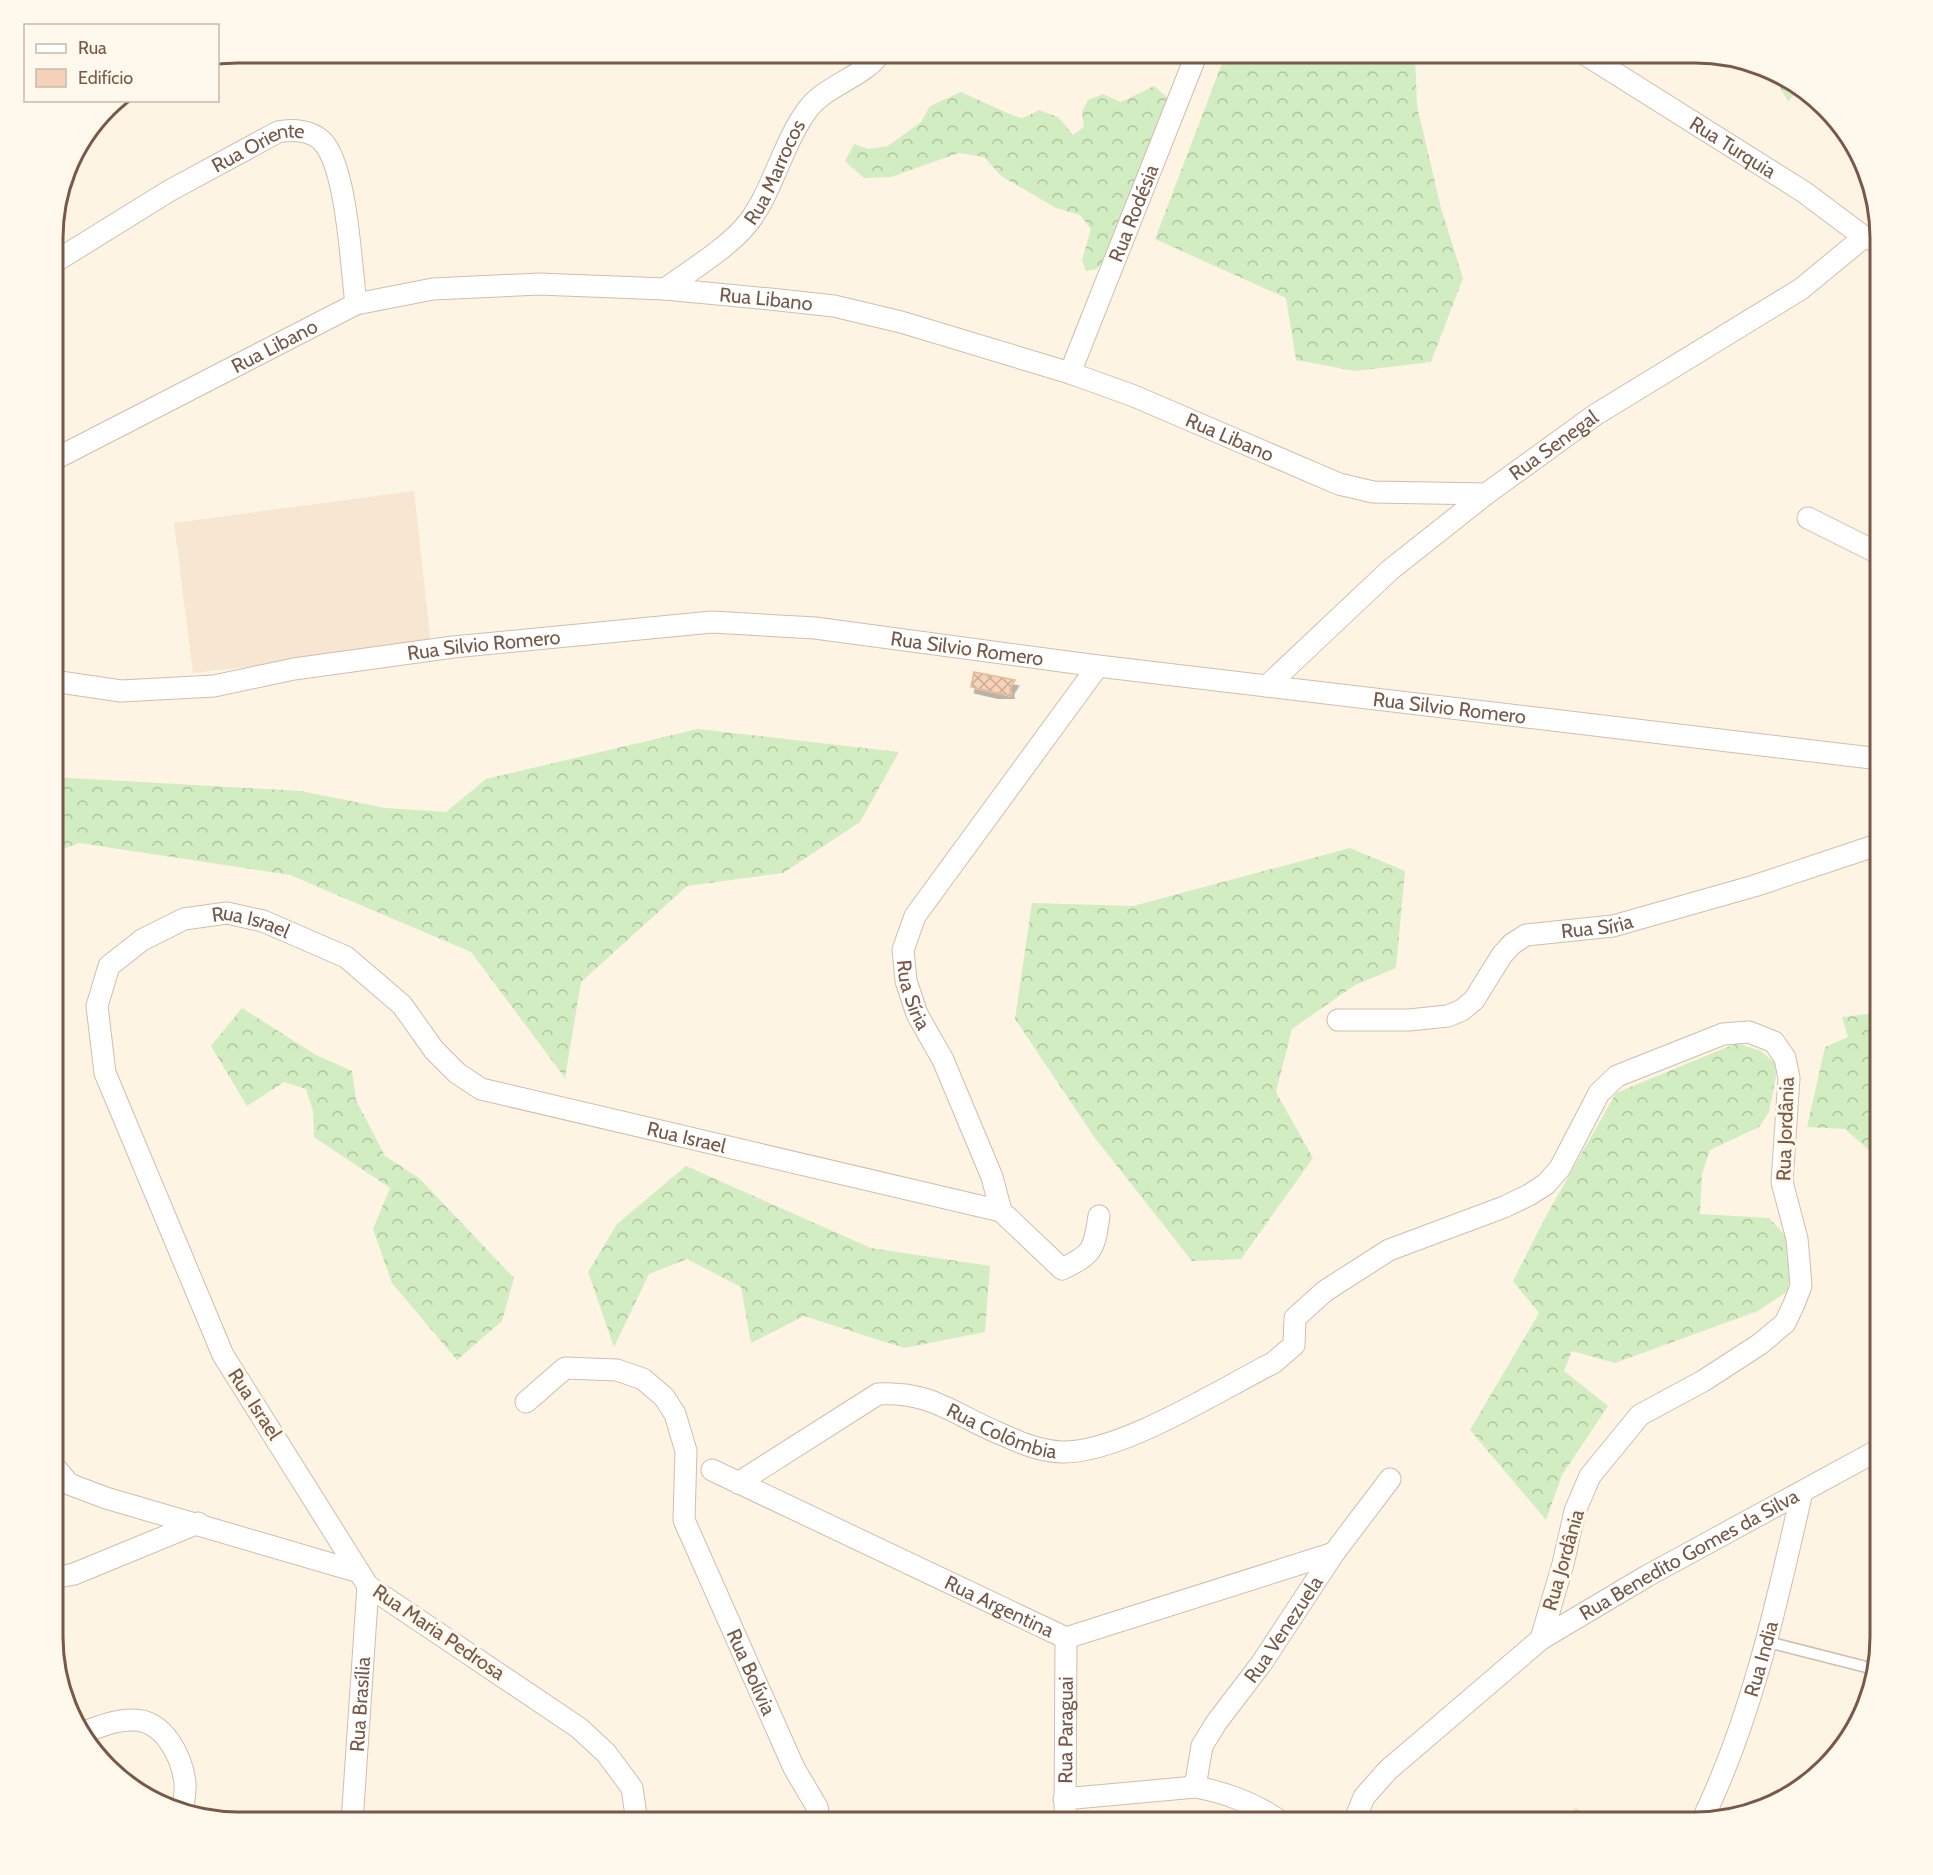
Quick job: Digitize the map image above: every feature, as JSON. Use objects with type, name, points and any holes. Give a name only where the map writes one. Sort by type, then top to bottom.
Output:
[{"type":"street","name":"Rua Marrocos","points":[[665,289],[749,223],[787,145],[808,109],[819,98],[871,63]]},
{"type":"street","name":"Rua Rodésia","points":[[1070,373],[1193,63]]},
{"type":"street","name":"Rua Turquia","points":[[1599,63],[1804,192],[1870,239]]},
{"type":"street","name":"Rua Oriente","points":[[63,257],[169,191],[278,132],[290,130],[307,133],[320,139],[333,155],[342,193],[356,304]]},
{"type":"street","name":"Rua Senegal","points":[[1267,686],[1390,570],[1486,494],[1595,415],[1801,289],[1870,241]]},
{"type":"street","name":"Rua Libano","points":[[63,455],[356,304],[433,289],[538,284],[665,289],[834,306],[901,322],[1070,373],[1134,396],[1339,484],[1373,492],[1486,494]]},
{"type":"street","points":[[1808,518],[1870,549]]},
{"type":"street","name":"Rua Silvio Romero","points":[[63,682],[121,691],[214,686],[294,669],[453,647],[712,622],[815,628],[1098,666],[1870,758]]},
{"type":"street","name":"Rua Síria","points":[[1001,1211],[992,1177],[947,1070],[917,1014],[906,981],[903,950],[915,916],[1098,666]]},
{"type":"street","name":"Rua Síria","points":[[1338,1020],[1409,1020],[1448,1016],[1462,1010],[1474,1000],[1502,955],[1512,944],[1526,935],[1613,926],[1754,886],[1870,848]]},
{"type":"street","name":"Rua Israel","points":[[364,1579],[223,1355],[105,1073],[97,1006],[109,966],[142,940],[184,919],[227,914],[263,921],[346,957],[402,1005],[434,1050],[457,1073],[481,1089],[1001,1211]]},
{"type":"street","name":"Rua Jordânia","points":[[1274,1362],[1294,1345],[1295,1318],[1335,1285],[1389,1251],[1504,1207],[1546,1184],[1560,1168],[1599,1093],[1617,1076],[1723,1034],[1749,1032],[1774,1042],[1785,1058],[1789,1078],[1782,1182],[1797,1239],[1800,1261],[1801,1286],[1794,1304],[1785,1323],[1760,1344],[1702,1381],[1640,1414],[1590,1476],[1575,1511],[1563,1564],[1540,1639]]},
{"type":"street","points":[[1001,1211],[1062,1269],[1087,1257],[1095,1243],[1099,1216]]},
{"type":"street","name":"Rua Colômbia","points":[[738,1483],[878,1394],[900,1393],[924,1397],[1037,1449],[1062,1452],[1089,1450],[1129,1437],[1274,1362]]},
{"type":"street","name":"Rua Bolívia","points":[[526,1402],[565,1368],[617,1370],[643,1379],[664,1397],[683,1433],[686,1474],[684,1520],[794,1768],[818,1812]]},
{"type":"street","name":"Rua Benedito Gomes da Silva","points":[[1358,1812],[1364,1797],[1388,1770],[1540,1639],[1647,1576],[1870,1455]]},
{"type":"street","name":"Rua Argentina","points":[[711,1470],[1066,1638],[1334,1553]]},
{"type":"street","name":"Rua Maria Pedrosa","points":[[63,1477],[69,1484],[106,1498],[198,1523],[364,1579],[579,1728],[621,1770],[632,1788],[636,1812]]},
{"type":"street","name":"Rua Venezuela","points":[[1195,1787],[1202,1746],[1216,1723],[1261,1664],[1334,1553],[1390,1479]]},
{"type":"street","name":"Rua India","points":[[1706,1812],[1748,1703],[1768,1642],[1802,1492]]},
{"type":"street","points":[[63,1576],[74,1574],[198,1523]]},
{"type":"street","name":"Rua Brasília","points":[[352,1812],[364,1579]]},
{"type":"street","name":"Rua Paraguai","points":[[1065,1812],[1066,1638]]},
{"type":"street","points":[[90,1730],[134,1719],[154,1726],[176,1749],[185,1784],[184,1803]]},
{"type":"street","points":[[1064,1799],[1195,1787],[1213,1790],[1262,1812]]},
{"type":"lane","points":[[1768,1642],[1867,1667]]},
{"type":"shaded area","points":[[414,491],[431,646],[193,673],[174,523]]},
{"type":"green space","points":[[1222,63],[1415,63],[1417,106],[1441,208],[1463,278],[1431,362],[1355,371],[1296,360],[1286,298],[1155,239]]},
{"type":"green space","points":[[1780,85],[1795,94],[1788,101]]},
{"type":"green space","points":[[1154,86],[1170,100],[1116,243],[1097,269],[1086,271],[1082,260],[1091,229],[1080,215],[1056,208],[1001,176],[984,157],[959,153],[891,177],[864,178],[845,161],[854,144],[868,149],[888,146],[921,122],[930,106],[961,92],[1022,118],[1039,110],[1058,117],[1073,135],[1084,127],[1082,112],[1088,100],[1103,94],[1121,102]]},
{"type":"green space","points":[[698,729],[899,752],[860,822],[783,873],[687,886],[581,982],[565,1078],[471,952],[290,875],[79,843],[63,849],[63,778],[301,791],[385,808],[446,812],[486,779]]},
{"type":"green space","points":[[1350,848],[1405,871],[1396,968],[1355,985],[1292,1029],[1276,1092],[1313,1158],[1241,1259],[1192,1261],[1095,1138],[1015,1019],[1032,903],[1133,906]]},
{"type":"green space","points":[[242,1008],[316,1055],[352,1071],[356,1100],[385,1156],[419,1178],[514,1278],[502,1321],[457,1360],[392,1283],[373,1229],[390,1188],[314,1137],[313,1111],[306,1089],[284,1082],[247,1106],[211,1046]]},
{"type":"green space","points":[[1870,1014],[1870,1151],[1845,1129],[1807,1127],[1825,1047],[1848,1037],[1842,1017]]},
{"type":"green space","points":[[1737,1043],[1761,1051],[1778,1066],[1769,1112],[1759,1127],[1710,1150],[1702,1174],[1700,1214],[1769,1218],[1792,1243],[1788,1291],[1758,1311],[1615,1363],[1572,1351],[1564,1371],[1608,1406],[1562,1475],[1546,1520],[1470,1430],[1539,1313],[1513,1281],[1546,1216],[1616,1093]]},
{"type":"green space","points":[[686,1166],[871,1248],[990,1266],[985,1332],[904,1348],[804,1316],[751,1343],[741,1287],[687,1259],[649,1274],[614,1347],[588,1272],[617,1224]]},
{"type":"building","points":[[974,672],[1015,680],[1010,688],[1011,696],[971,687]]}]
